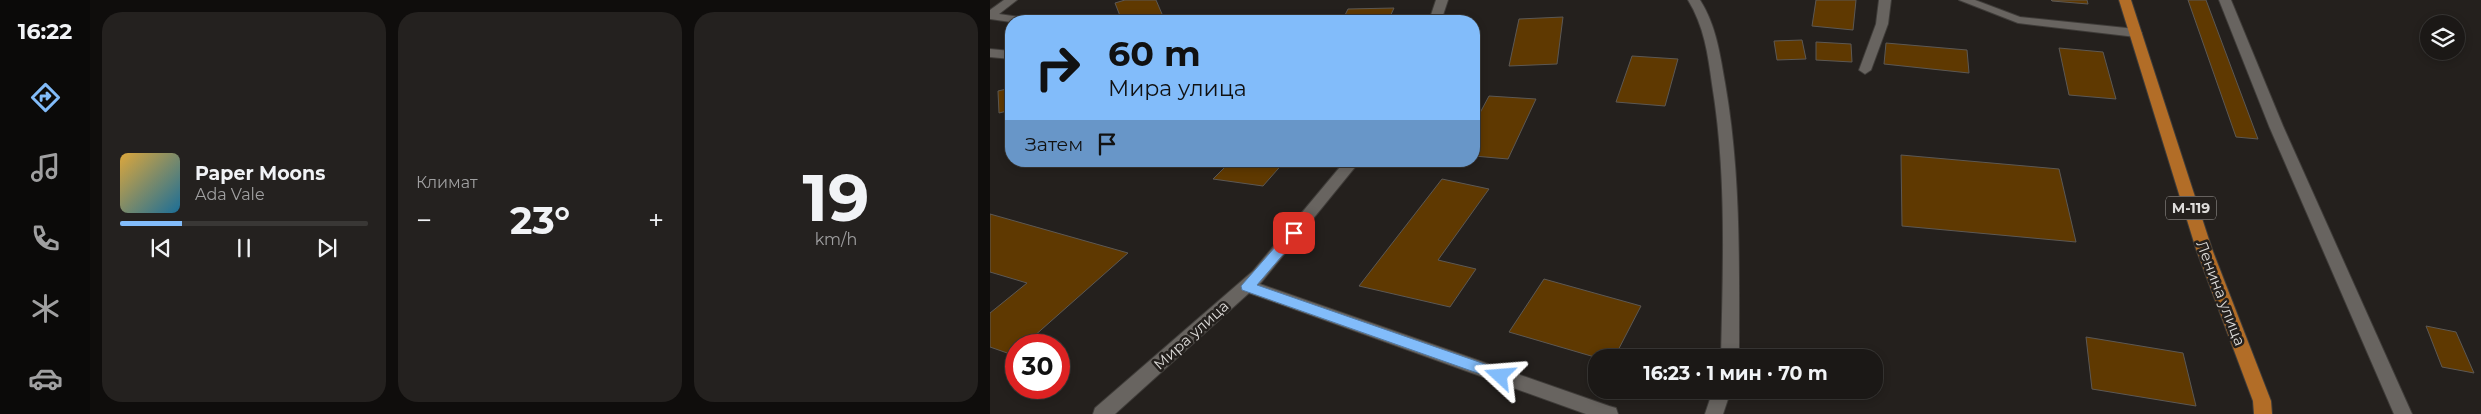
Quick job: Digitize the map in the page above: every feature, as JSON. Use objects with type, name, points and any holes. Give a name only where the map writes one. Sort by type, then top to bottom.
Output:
[{"type":"main road","name":"Ленина улица","points":[[2125,0],[2204,249],[2262,401],[2263,414]]},
{"type":"street","points":[[990,15],[1011,0]]},
{"type":"street","points":[[1437,15],[1442,0]]},
{"type":"street","points":[[1694,0],[1705,17],[1724,108],[1732,205],[1730,349]]},
{"type":"street","points":[[1865,70],[1882,24],[1885,0]]},
{"type":"street","points":[[1965,0],[2018,20],[2136,33]]},
{"type":"street","points":[[2225,0],[2276,126],[2403,414]]},
{"type":"street","points":[[990,15],[1005,17]]},
{"type":"street","points":[[990,53],[1005,54]]},
{"type":"street","name":"Мира улица","points":[[1102,414],[1259,276],[1349,167]]},
{"type":"street","points":[[1247,286],[1609,414]]},
{"type":"street","points":[[1714,414],[1719,399]]},
{"type":"building","points":[[1125,0],[1156,0],[1162,15],[1120,15],[1115,3]]},
{"type":"building","points":[[1816,0],[1856,0],[1853,30],[1812,26]]},
{"type":"building","points":[[2087,0],[2088,4],[2052,1]]},
{"type":"building","points":[[2188,0],[2206,0],[2258,139],[2236,137]]},
{"type":"building","points":[[1394,8],[1391,15],[1345,15],[1348,9]]},
{"type":"building","points":[[1563,17],[1557,64],[1509,66],[1519,19]]},
{"type":"building","points":[[1802,40],[1806,59],[1777,60],[1774,41]]},
{"type":"building","points":[[1816,42],[1851,44],[1852,62],[1816,60]]},
{"type":"building","points":[[1886,43],[1967,50],[1969,73],[1884,64]]},
{"type":"building","points":[[2059,48],[2103,52],[2116,99],[2069,95]]},
{"type":"building","points":[[1632,56],[1678,59],[1665,106],[1616,102]]},
{"type":"building","points":[[1005,89],[1005,112],[999,113],[998,91]]},
{"type":"building","points":[[1489,96],[1536,99],[1508,159],[1480,157],[1480,113]]},
{"type":"building","points":[[1901,155],[2059,169],[2076,242],[1902,226]]},
{"type":"building","points":[[1225,167],[1280,167],[1263,186],[1213,179]]},
{"type":"building","points":[[1442,179],[1489,189],[1438,260],[1476,269],[1450,307],[1359,286]]},
{"type":"building","points":[[990,214],[1128,253],[1036,334],[1005,334],[1005,352],[990,347],[990,313],[1027,283],[990,272]]},
{"type":"building","points":[[1544,279],[1641,306],[1619,349],[1588,349],[1588,355],[1509,332]]},
{"type":"building","points":[[2426,326],[2456,332],[2474,373],[2442,367]]},
{"type":"building","points":[[2086,337],[2183,353],[2196,406],[2092,389]]},
{"type":"route","points":[[1294,233],[1259,276],[1247,286],[1500,376]]}]
